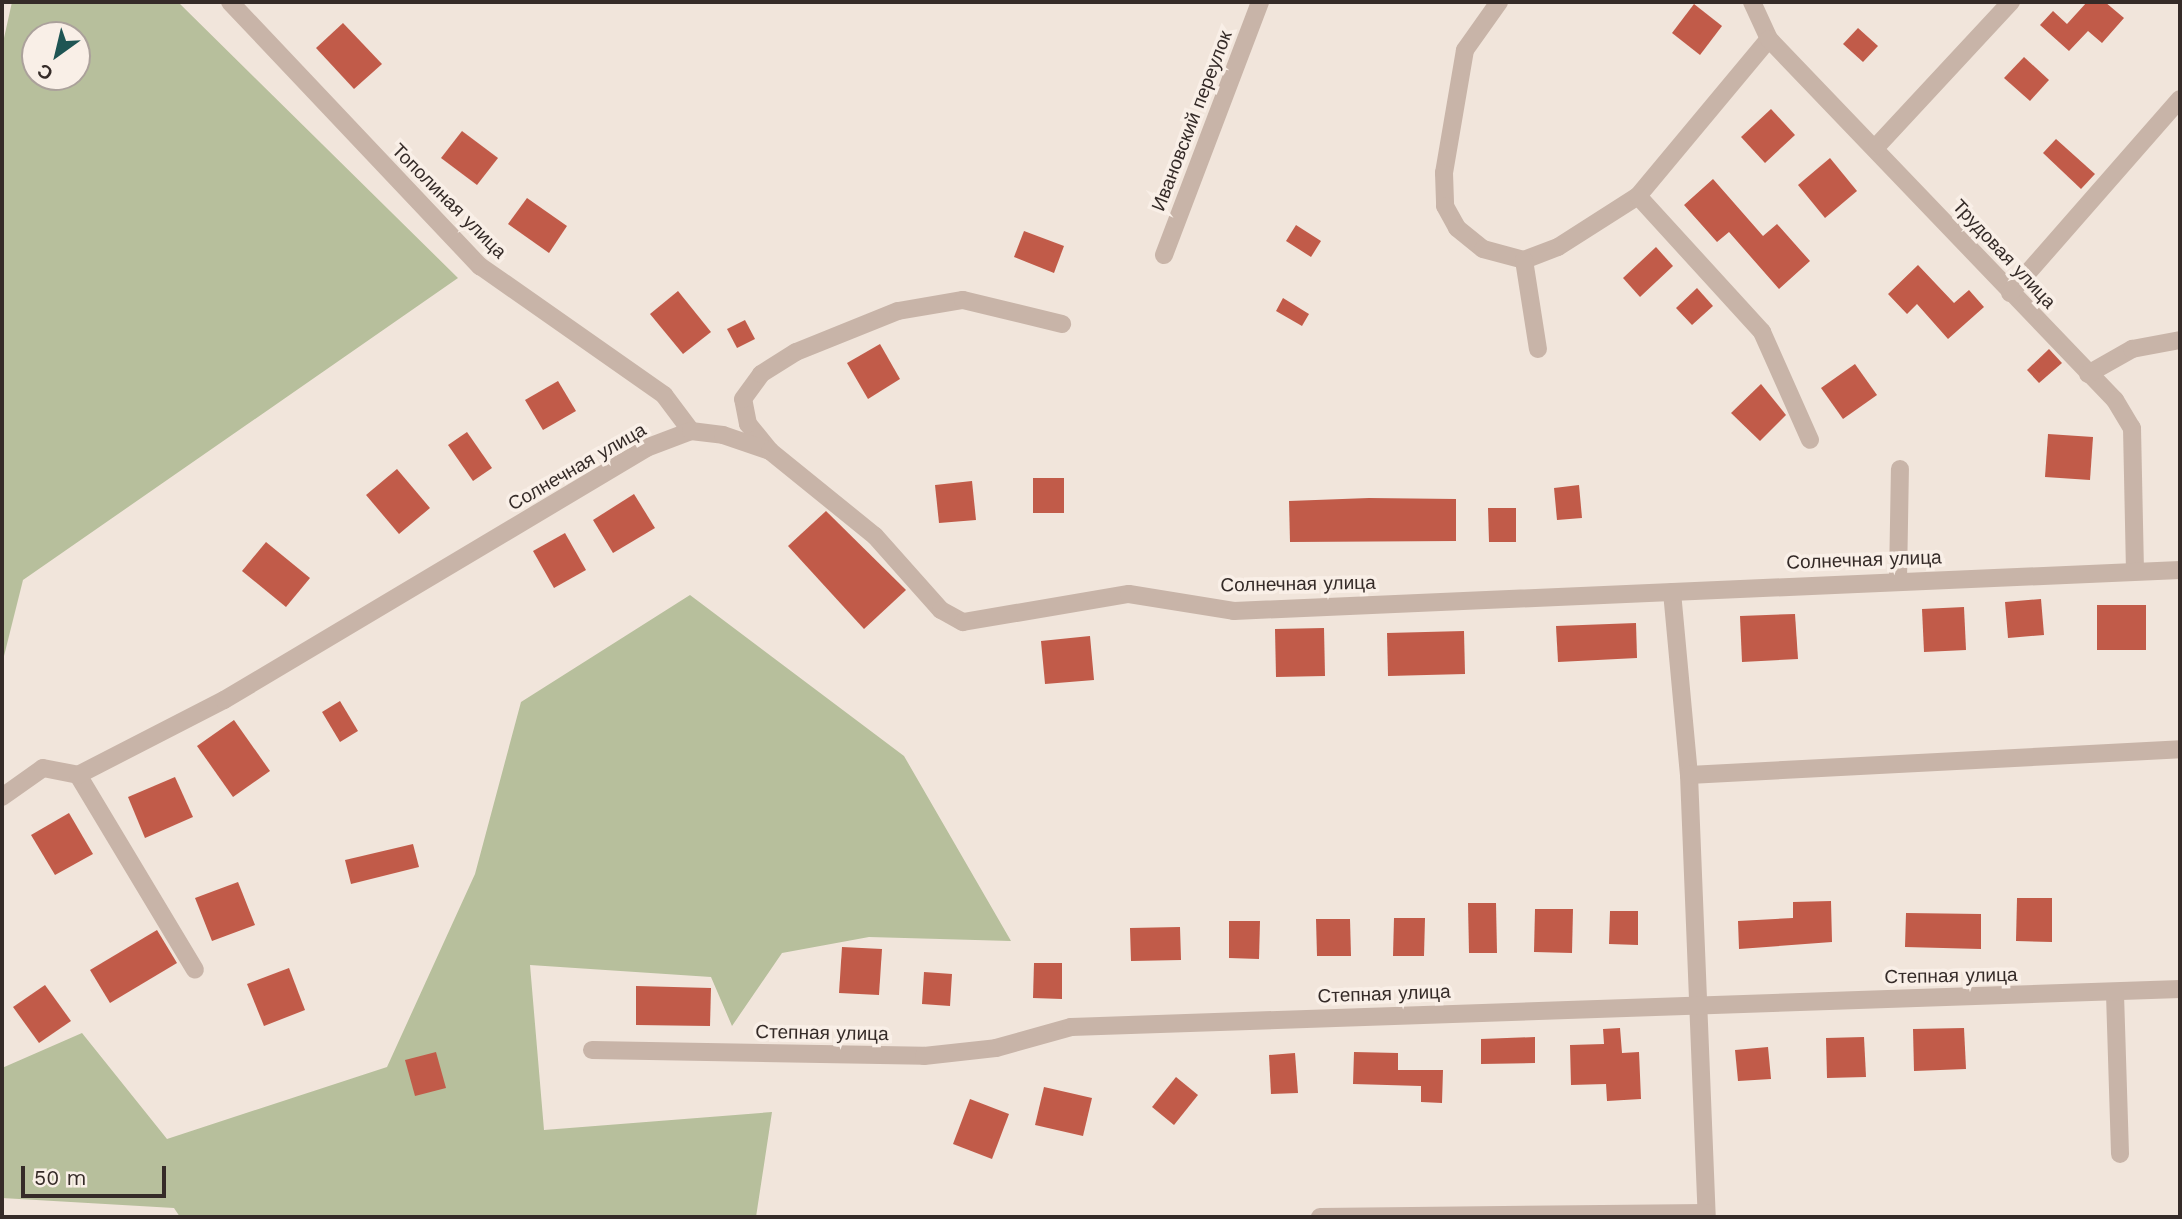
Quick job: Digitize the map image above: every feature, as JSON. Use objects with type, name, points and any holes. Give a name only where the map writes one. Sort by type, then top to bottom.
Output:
[{"type":"street","name":"Тополиная улица","points":[[230,2],[480,266],[664,395],[691,431]]},
{"type":"street","name":"Ивановский переулок","points":[[1164,255],[1260,2]]},
{"type":"street","points":[[1499,2],[1465,50],[1444,173],[1445,206],[1457,228],[1483,249],[1524,260],[1558,247],[1638,196],[1769,39]]},
{"type":"street","name":"Трудовая улица","points":[[1752,2],[1769,39],[1877,146],[2010,293],[2115,400],[2132,428],[2135,570]]},
{"type":"street","points":[[1877,146],[2011,2]]},
{"type":"street","points":[[2010,293],[2180,99]]},
{"type":"street","points":[[1638,196],[1762,332],[1810,440]]},
{"type":"street","points":[[1524,260],[1538,349]]},
{"type":"street","points":[[770,451],[748,424],[743,399],[761,374],[796,352],[898,312],[963,300],[1062,324]]},
{"type":"street","points":[[2088,374],[2132,349],[2180,340]]},
{"type":"street","name":"Солнечная улица","points":[[78,775],[224,700],[646,448],[691,431],[723,435],[770,451],[875,536],[941,610],[963,622],[1129,594],[1234,611],[2180,569]]},
{"type":"street","points":[[1898,580],[1900,469]]},
{"type":"street","points":[[1320,1217],[1707,1215],[1696,1003],[1689,775],[1672,592]]},
{"type":"street","points":[[1689,775],[2180,749]]},
{"type":"street","points":[[2,797],[43,768],[78,775],[195,971]]},
{"type":"street","name":"Степная улица","points":[[592,1050],[924,1056],[996,1048],[1071,1027],[1696,1003],[2115,994],[2180,989]]},
{"type":"street","points":[[2115,994],[2120,1154]]},
{"type":"green space","points":[[12,2],[178,2],[458,278],[23,580],[2,664],[2,47]]},
{"type":"green space","points":[[690,595],[904,756],[1011,941],[869,937],[782,953],[732,1026],[711,977],[530,965],[544,1130],[772,1112],[756,1217],[180,1217],[174,1208],[2,1198],[2,1068],[82,1033],[167,1139],[387,1067],[475,874],[521,702]]},
{"type":"building","points":[[2087,2],[2105,2],[2124,18],[2102,43],[2088,31],[2069,51],[2040,25],[2053,11],[2067,24]]},
{"type":"building","points":[[1694,4],[1722,26],[1700,55],[1672,33]]},
{"type":"building","points":[[343,23],[382,64],[354,89],[316,48]]},
{"type":"building","points":[[1858,28],[1878,46],[1863,62],[1843,44]]},
{"type":"building","points":[[2024,57],[2049,80],[2030,101],[2004,78]]},
{"type":"building","points":[[1771,109],[1795,135],[1765,163],[1741,137]]},
{"type":"building","points":[[462,131],[498,158],[477,185],[441,158]]},
{"type":"building","points":[[2056,139],[2095,174],[2081,189],[2043,153]]},
{"type":"building","points":[[1830,158],[1857,191],[1825,218],[1798,185]]},
{"type":"building","points":[[1713,179],[1763,236],[1777,224],[1810,261],[1779,289],[1729,232],[1717,242],[1684,205]]},
{"type":"building","points":[[527,198],[567,226],[549,253],[508,224]]},
{"type":"building","points":[[1296,225],[1321,241],[1311,257],[1286,241]]},
{"type":"building","points":[[1024,231],[1064,246],[1054,273],[1014,257]]},
{"type":"building","points":[[1656,247],[1673,266],[1640,297],[1623,278]]},
{"type":"building","points":[[1918,265],[1954,303],[1969,290],[1984,307],[1948,339],[1917,304],[1907,314],[1888,294]]},
{"type":"building","points":[[1697,288],[1713,306],[1692,325],[1676,308]]},
{"type":"building","points":[[678,291],[711,332],[683,354],[650,314]]},
{"type":"building","points":[[1283,298],[1309,314],[1302,326],[1276,311]]},
{"type":"building","points":[[745,320],[755,339],[737,348],[727,329]]},
{"type":"building","points":[[880,344],[900,379],[868,399],[847,363]]},
{"type":"building","points":[[2049,349],[2062,363],[2039,383],[2027,370]]},
{"type":"building","points":[[1855,364],[1877,395],[1843,419],[1821,388]]},
{"type":"building","points":[[558,381],[576,411],[543,430],[525,400]]},
{"type":"building","points":[[1761,384],[1786,415],[1760,441],[1731,413]]},
{"type":"building","points":[[467,432],[492,468],[473,481],[448,445]]},
{"type":"building","points":[[2048,434],[2093,437],[2090,480],[2045,477]]},
{"type":"building","points":[[397,469],[430,508],[399,534],[366,495]]},
{"type":"building","points":[[1033,478],[1064,478],[1064,513],[1033,513]]},
{"type":"building","points":[[972,481],[976,520],[939,523],[935,485]]},
{"type":"building","points":[[1579,485],[1582,518],[1557,520],[1554,488]]},
{"type":"building","points":[[634,494],[655,528],[613,553],[593,520]]},
{"type":"building","points":[[1456,499],[1456,541],[1290,542],[1289,501]]},
{"type":"building","points":[[1488,508],[1516,508],[1516,542],[1489,542]]},
{"type":"building","points":[[826,511],[906,590],[864,629],[788,546]]},
{"type":"building","points":[[565,533],[586,570],[554,588],[533,551]]},
{"type":"building","points":[[266,542],[310,578],[286,607],[242,571]]},
{"type":"building","points":[[2041,599],[2044,635],[2008,638],[2005,602]]},
{"type":"building","points":[[2097,605],[2146,605],[2146,650],[2097,650]]},
{"type":"building","points":[[1964,607],[1966,650],[1924,652],[1922,609]]},
{"type":"building","points":[[1795,614],[1798,659],[1742,662],[1740,616]]},
{"type":"building","points":[[1636,623],[1637,658],[1558,662],[1556,626]]},
{"type":"building","points":[[1324,628],[1325,676],[1276,677],[1275,629]]},
{"type":"building","points":[[1464,631],[1465,674],[1388,676],[1387,633]]},
{"type":"building","points":[[1090,636],[1094,680],[1045,684],[1041,641]]},
{"type":"building","points":[[340,701],[358,731],[340,742],[322,712]]},
{"type":"building","points":[[234,720],[270,771],[233,797],[197,746]]},
{"type":"building","points":[[175,777],[193,817],[145,838],[128,797]]},
{"type":"building","points":[[69,813],[93,854],[55,875],[31,835]]},
{"type":"building","points":[[413,844],[419,867],[351,884],[345,860]]},
{"type":"building","points":[[238,882],[255,925],[212,941],[195,898]]},
{"type":"building","points":[[2017,898],[2052,898],[2052,942],[2016,941]]},
{"type":"building","points":[[1831,901],[1832,942],[1739,949],[1738,921],[1793,918],[1793,902]]},
{"type":"building","points":[[1468,903],[1496,903],[1497,953],[1469,953]]},
{"type":"building","points":[[1535,909],[1573,909],[1572,953],[1534,952]]},
{"type":"building","points":[[1610,911],[1638,911],[1638,945],[1609,944]]},
{"type":"building","points":[[1906,913],[1981,914],[1981,949],[1905,947]]},
{"type":"building","points":[[1394,918],[1425,918],[1424,956],[1393,956]]},
{"type":"building","points":[[1316,919],[1350,919],[1351,956],[1317,956]]},
{"type":"building","points":[[1229,921],[1260,921],[1259,959],[1229,958]]},
{"type":"building","points":[[1180,927],[1181,960],[1131,961],[1130,928]]},
{"type":"building","points":[[157,930],[177,963],[110,1003],[90,970]]},
{"type":"building","points":[[842,947],[882,949],[879,995],[839,993]]},
{"type":"building","points":[[1034,963],[1062,963],[1062,999],[1033,998]]},
{"type":"building","points":[[289,968],[305,1010],[264,1026],[247,984]]},
{"type":"building","points":[[924,972],[952,974],[950,1006],[922,1004]]},
{"type":"building","points":[[45,985],[71,1021],[39,1043],[13,1007]]},
{"type":"building","points":[[636,986],[711,988],[710,1026],[636,1025]]},
{"type":"building","points":[[1620,1028],[1622,1053],[1639,1052],[1641,1099],[1607,1101],[1606,1084],[1571,1085],[1570,1045],[1604,1044],[1603,1029]]},
{"type":"building","points":[[1964,1028],[1966,1069],[1914,1071],[1913,1029]]},
{"type":"building","points":[[1535,1037],[1535,1063],[1481,1064],[1481,1039]]},
{"type":"building","points":[[1864,1037],[1866,1077],[1827,1078],[1826,1038]]},
{"type":"building","points":[[1768,1047],[1771,1079],[1738,1081],[1735,1050]]},
{"type":"building","points":[[436,1052],[446,1088],[415,1096],[405,1060]]},
{"type":"building","points":[[1354,1052],[1398,1053],[1398,1070],[1443,1070],[1442,1103],[1421,1102],[1421,1086],[1353,1084]]},
{"type":"building","points":[[1295,1053],[1298,1093],[1271,1094],[1269,1055]]},
{"type":"building","points":[[1176,1077],[1198,1095],[1174,1125],[1152,1107]]},
{"type":"building","points":[[1044,1087],[1092,1098],[1083,1136],[1035,1125]]},
{"type":"building","points":[[970,1099],[1009,1114],[992,1159],[953,1144]]}]
